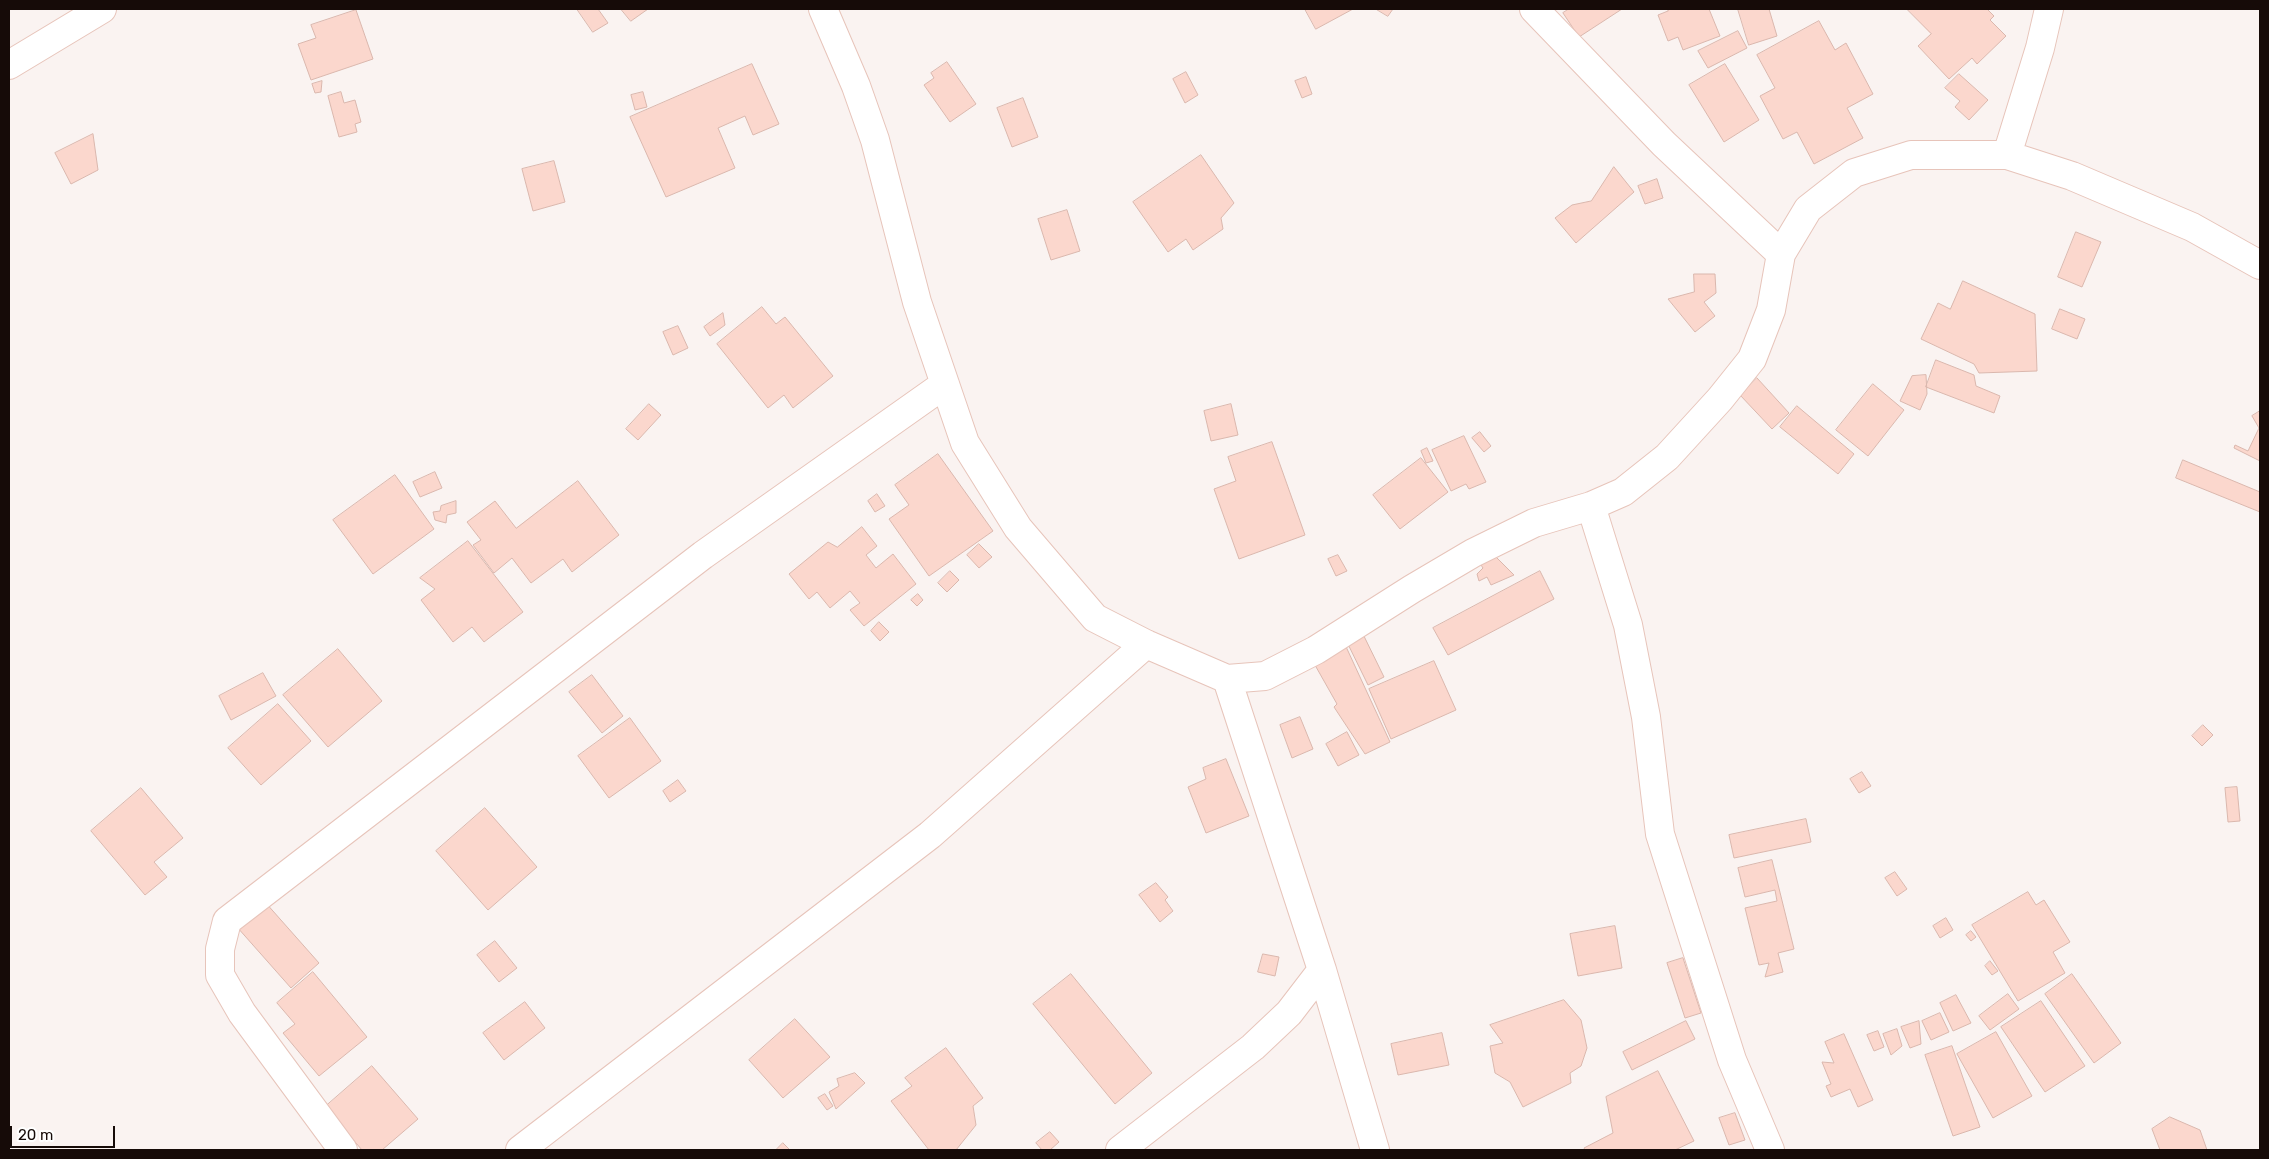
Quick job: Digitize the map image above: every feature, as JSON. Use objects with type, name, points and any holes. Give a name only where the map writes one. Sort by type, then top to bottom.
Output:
[{"type":"street","points":[[9,65],[102,9]]},
{"type":"street","points":[[823,9],[856,86],[875,140],[917,302],[965,444],[1018,528],[1095,618],[1146,644],[1227,679],[1265,676],[1316,650],[1473,553],[1534,523],[1591,506],[1623,492],[1667,457],[1720,399],[1752,358],[1771,310],[1781,254],[1808,209],[1854,173],[1911,156],[2007,156],[2072,176],[2192,227],[2260,265]]},
{"type":"street","points":[[1534,9],[1664,144],[1781,254]]},
{"type":"street","points":[[2007,156],[2040,48],[2049,9]]},
{"type":"street","points":[[343,1150],[242,1013],[220,974],[220,949],[227,921],[703,556],[945,384]]},
{"type":"street","points":[[1591,506],[1628,625],[1646,717],[1660,834],[1732,1060],[1770,1150]]},
{"type":"street","points":[[520,1150],[930,835],[1146,644]]},
{"type":"street","points":[[1227,679],[1322,970],[1375,1150]]},
{"type":"street","points":[[1120,1150],[1253,1047],[1289,1013],[1322,970]]},
{"type":"building","points":[[577,9],[598,9],[608,23],[593,32]]},
{"type":"building","points":[[621,9],[648,9],[631,21]]},
{"type":"building","points":[[1305,9],[1353,9],[1316,29]]},
{"type":"building","points":[[1376,9],[1393,9],[1388,16]]},
{"type":"building","points":[[1569,9],[1622,9],[1579,37],[1563,13]]},
{"type":"building","points":[[1667,9],[1709,9],[1720,36],[1683,50],[1678,37],[1668,41],[1658,15],[1668,11]]},
{"type":"building","points":[[1738,9],[1769,9],[1777,36],[1749,45]]},
{"type":"building","points":[[1907,9],[1987,9],[1994,16],[1990,20],[2006,36],[1977,64],[1972,58],[1949,79],[1918,46],[1931,34]]},
{"type":"building","points":[[356,10],[373,59],[311,80],[298,44],[316,38],[311,25]]},
{"type":"building","points":[[1819,21],[1835,50],[1846,43],[1873,94],[1847,108],[1863,138],[1814,164],[1797,132],[1783,139],[1760,96],[1775,88],[1757,55]]},
{"type":"building","points":[[1738,31],[1747,48],[1708,68],[1698,51]]},
{"type":"building","points":[[947,62],[976,104],[950,122],[924,85],[934,78],[931,73]]},
{"type":"building","points":[[752,64],[779,124],[753,135],[745,116],[718,128],[735,168],[666,197],[630,117]]},
{"type":"building","points":[[1725,64],[1759,120],[1724,142],[1689,85]]},
{"type":"building","points":[[1186,72],[1198,95],[1185,103],[1173,79]]},
{"type":"building","points":[[1959,74],[1988,100],[1969,120],[1955,107],[1960,101],[1945,88]]},
{"type":"building","points":[[1306,77],[1312,94],[1302,98],[1295,81]]},
{"type":"building","points":[[322,81],[321,92],[315,93],[312,84]]},
{"type":"building","points":[[341,92],[344,103],[355,100],[361,122],[355,124],[357,132],[339,137],[328,96]]},
{"type":"building","points":[[643,92],[647,107],[635,110],[631,95]]},
{"type":"building","points":[[1023,98],[1038,137],[1012,147],[997,108]]},
{"type":"building","points":[[93,134],[98,170],[71,184],[55,153]]},
{"type":"building","points":[[1201,155],[1234,203],[1221,218],[1223,229],[1193,250],[1186,239],[1168,252],[1133,202]]},
{"type":"building","points":[[554,161],[565,202],[533,211],[522,169]]},
{"type":"building","points":[[1614,167],[1634,192],[1576,243],[1555,218],[1572,205],[1591,201]]},
{"type":"building","points":[[1657,179],[1663,198],[1645,204],[1638,186]]},
{"type":"building","points":[[1067,210],[1080,251],[1051,260],[1038,219]]},
{"type":"building","points":[[2076,232],[2101,242],[2082,287],[2058,277]]},
{"type":"building","points":[[1694,274],[1715,274],[1716,293],[1704,302],[1715,316],[1695,332],[1668,299],[1694,292]]},
{"type":"building","points":[[1963,281],[2035,314],[2037,371],[1979,373],[1974,364],[1921,339],[1938,303],[1950,309]]},
{"type":"building","points":[[762,307],[776,324],[785,317],[833,376],[793,408],[784,395],[768,408],[717,344]]},
{"type":"building","points":[[2060,309],[2085,319],[2077,339],[2052,329]]},
{"type":"building","points":[[723,313],[725,325],[710,336],[704,327]]},
{"type":"building","points":[[678,326],[688,348],[673,355],[663,332]]},
{"type":"building","points":[[1936,360],[1974,375],[1976,386],[2000,396],[1994,413],[1926,387]]},
{"type":"building","points":[[1926,375],[1927,394],[1920,410],[1900,401],[1912,376]]},
{"type":"building","points":[[1757,378],[1789,413],[1772,429],[1740,395]]},
{"type":"building","points":[[1873,384],[1904,410],[1868,456],[1836,430]]},
{"type":"building","points":[[649,404],[661,415],[638,440],[626,429]]},
{"type":"building","points":[[1231,404],[1238,435],[1211,441],[1204,411]]},
{"type":"building","points":[[1797,406],[1854,454],[1838,474],[1780,427]]},
{"type":"building","points":[[2260,411],[2260,461],[2234,448],[2235,445],[2248,451],[2259,428],[2252,416]]},
{"type":"building","points":[[1480,432],[1491,446],[1484,452],[1472,438]]},
{"type":"building","points":[[1464,436],[1486,482],[1469,489],[1466,484],[1451,491],[1432,450]]},
{"type":"building","points":[[1272,442],[1305,535],[1239,559],[1214,489],[1236,481],[1228,457]]},
{"type":"building","points":[[1427,448],[1433,461],[1426,463],[1421,451]]},
{"type":"building","points":[[938,454],[993,531],[929,576],[889,519],[909,505],[895,485]]},
{"type":"building","points":[[1421,458],[1448,492],[1400,529],[1373,495]]},
{"type":"building","points":[[2183,460],[2260,492],[2260,512],[2176,478]]},
{"type":"building","points":[[435,472],[442,488],[420,497],[413,482]]},
{"type":"building","points":[[395,475],[434,529],[373,574],[333,520]]},
{"type":"building","points":[[578,481],[619,535],[572,572],[563,559],[531,583],[512,558],[494,573],[473,545],[481,540],[467,522],[495,501],[516,528]]},
{"type":"building","points":[[877,494],[885,506],[875,512],[868,501]]},
{"type":"building","points":[[456,501],[456,513],[447,515],[446,523],[435,520],[433,512],[440,511],[441,506]]},
{"type":"building","points":[[862,527],[877,546],[866,555],[876,568],[893,554],[916,584],[864,626],[850,610],[860,603],[850,591],[830,608],[817,592],[809,599],[789,574],[828,542],[837,547]]},
{"type":"building","points":[[468,541],[523,612],[484,642],[472,627],[453,642],[421,600],[435,589],[420,578]]},
{"type":"building","points":[[979,544],[992,557],[979,568],[967,555]]},
{"type":"building","points":[[1493,554],[1514,575],[1491,585],[1487,577],[1479,581],[1477,574],[1483,568],[1479,562]]},
{"type":"building","points":[[1338,555],[1347,571],[1336,576],[1328,559]]},
{"type":"building","points":[[950,571],[959,580],[947,592],[938,583]]},
{"type":"building","points":[[1540,571],[1554,599],[1448,655],[1433,628]]},
{"type":"building","points":[[918,594],[923,600],[917,606],[911,600]]},
{"type":"building","points":[[879,622],[889,632],[880,641],[871,631]]},
{"type":"building","points":[[1360,628],[1384,677],[1368,685],[1344,636]]},
{"type":"building","points":[[1342,638],[1390,742],[1365,754],[1334,707],[1337,704],[1311,658]]},
{"type":"building","points":[[338,649],[382,701],[328,747],[283,695]]},
{"type":"building","points":[[1434,661],[1456,710],[1391,739],[1369,689]]},
{"type":"building","points":[[263,673],[276,696],[231,720],[219,696]]},
{"type":"building","points":[[592,675],[623,716],[602,733],[569,692]]},
{"type":"building","points":[[278,704],[311,741],[261,785],[228,748]]},
{"type":"building","points":[[1300,717],[1313,749],[1292,758],[1280,725]]},
{"type":"building","points":[[630,718],[661,761],[609,798],[578,756]]},
{"type":"building","points":[[2203,725],[2213,735],[2202,746],[2192,736]]},
{"type":"building","points":[[1347,732],[1359,755],[1338,766],[1326,744]]},
{"type":"building","points":[[1226,759],[1249,816],[1206,833],[1188,787],[1206,779],[1203,768]]},
{"type":"building","points":[[1862,772],[1871,786],[1859,793],[1850,779]]},
{"type":"building","points":[[678,780],[686,791],[670,802],[663,791]]},
{"type":"building","points":[[2237,787],[2240,821],[2228,822],[2225,788]]},
{"type":"building","points":[[141,788],[183,838],[154,862],[167,877],[145,895],[91,831]]},
{"type":"building","points":[[485,808],[537,867],[488,910],[436,851]]},
{"type":"building","points":[[1806,819],[1811,842],[1734,858],[1729,835]]},
{"type":"building","points":[[1772,860],[1794,949],[1778,953],[1783,972],[1765,977],[1769,963],[1759,965],[1745,908],[1777,901],[1775,890],[1745,897],[1738,868]]},
{"type":"building","points":[[1895,872],[1907,889],[1897,896],[1885,878]]},
{"type":"building","points":[[1156,883],[1168,897],[1165,900],[1173,911],[1160,922],[1139,895]]},
{"type":"building","points":[[2028,892],[2036,905],[2044,900],[2070,942],[2053,952],[2065,973],[2018,1001],[1972,925]]},
{"type":"building","points":[[265,902],[319,963],[291,988],[237,927]]},
{"type":"building","points":[[1946,918],[1953,930],[1940,938],[1933,926]]},
{"type":"building","points":[[1615,926],[1622,968],[1578,976],[1570,934]]},
{"type":"building","points":[[1971,931],[1976,937],[1971,941],[1966,935]]},
{"type":"building","points":[[495,941],[517,968],[499,982],[477,955]]},
{"type":"building","points":[[1263,954],[1279,957],[1275,976],[1258,972]]},
{"type":"building","points":[[1683,958],[1701,1013],[1685,1018],[1667,963]]},
{"type":"building","points":[[1990,961],[1998,971],[1992,975],[1985,966]]},
{"type":"building","points":[[313,972],[367,1037],[319,1076],[283,1033],[295,1024],[277,1003]]},
{"type":"building","points":[[1071,974],[1152,1073],[1115,1104],[1033,1004]]},
{"type":"building","points":[[2072,974],[2121,1043],[2094,1063],[2045,994]]},
{"type":"building","points":[[2008,994],[2019,1009],[1990,1030],[1979,1016]]},
{"type":"building","points":[[1956,995],[1971,1023],[1953,1031],[1940,1003]]},
{"type":"building","points":[[1564,1000],[1581,1020],[1587,1048],[1581,1066],[1570,1073],[1571,1083],[1523,1107],[1510,1082],[1495,1073],[1490,1046],[1503,1043],[1490,1025]]},
{"type":"building","points":[[2041,1001],[2085,1066],[2045,1092],[2001,1027]]},
{"type":"building","points":[[525,1002],[545,1028],[504,1060],[483,1033]]},
{"type":"building","points":[[1940,1013],[1949,1032],[1931,1040],[1922,1021]]},
{"type":"building","points":[[795,1019],[830,1057],[783,1098],[749,1060]]},
{"type":"building","points":[[1686,1021],[1695,1039],[1632,1070],[1623,1052]]},
{"type":"building","points":[[1919,1021],[1921,1044],[1910,1048],[1901,1027]]},
{"type":"building","points":[[1897,1029],[1902,1046],[1891,1055],[1883,1034]]},
{"type":"building","points":[[1878,1031],[1884,1047],[1874,1051],[1867,1035]]},
{"type":"building","points":[[1996,1032],[2032,1096],[1993,1118],[1957,1054]]},
{"type":"building","points":[[1442,1033],[1449,1065],[1398,1075],[1391,1044]]},
{"type":"building","points":[[1844,1034],[1873,1100],[1858,1107],[1850,1089],[1831,1097],[1826,1086],[1831,1084],[1822,1062],[1834,1063],[1825,1042]]},
{"type":"building","points":[[1952,1046],[1980,1127],[1953,1136],[1925,1055]]},
{"type":"building","points":[[946,1048],[983,1098],[973,1106],[976,1125],[956,1150],[929,1150],[891,1101],[912,1086],[905,1078]]},
{"type":"building","points":[[372,1066],[418,1119],[382,1150],[362,1150],[325,1107]]},
{"type":"building","points":[[1658,1071],[1694,1141],[1675,1150],[1585,1150],[1584,1148],[1613,1133],[1606,1097]]},
{"type":"building","points":[[855,1073],[865,1083],[836,1109],[829,1092],[839,1086],[837,1079]]},
{"type":"building","points":[[825,1094],[833,1106],[827,1110],[818,1098]]},
{"type":"building","points":[[1735,1113],[1745,1140],[1729,1145],[1719,1118]]},
{"type":"building","points":[[2170,1117],[2200,1130],[2207,1150],[2160,1150],[2152,1129]]},
{"type":"building","points":[[1050,1132],[1059,1142],[1050,1150],[1042,1150],[1036,1143]]},
{"type":"building","points":[[783,1143],[790,1150],[776,1150]]}]
